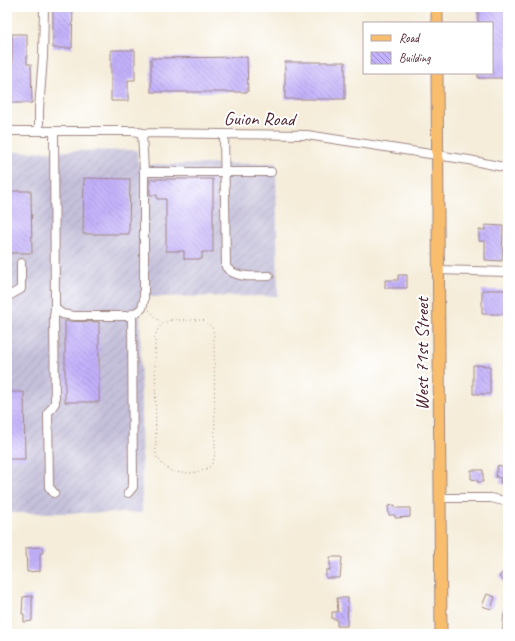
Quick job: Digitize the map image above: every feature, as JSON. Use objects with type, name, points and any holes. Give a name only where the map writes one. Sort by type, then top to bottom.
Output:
[{"type":"main road","points":[[437,7],[437,22]]},
{"type":"main road","name":"West 71st Street","points":[[437,74],[441,634]]},
{"type":"street","points":[[38,131],[38,109],[43,57],[44,7]]},
{"type":"street","name":"Guion Road","points":[[7,131],[307,135],[438,155],[508,168]]},
{"type":"street","points":[[54,131],[55,402],[48,413],[49,487],[54,493]]},
{"type":"street","points":[[55,308],[62,314],[74,316],[128,316],[142,308],[144,172],[142,133]]},
{"type":"street","points":[[224,134],[226,267],[230,272],[240,276],[269,276]]},
{"type":"street","points":[[144,172],[271,172]]},
{"type":"street","points":[[7,297],[21,289],[21,263]]},
{"type":"street","points":[[438,270],[508,272]]},
{"type":"street","points":[[128,493],[133,486],[132,314]]},
{"type":"street","points":[[440,498],[491,498],[508,502]]},
{"type":"street","points":[[507,634],[508,616]]},
{"type":"path","points":[[143,304],[162,324]]},
{"type":"path","points":[[171,320],[203,320],[212,327],[214,334],[215,450],[214,459],[211,465],[200,472],[180,472],[170,470],[160,463],[156,456],[155,336],[162,324],[171,320]]},
{"type":"shaded area","points":[[137,150],[138,165],[276,163],[278,296],[140,297],[142,513],[7,513],[7,152]]},
{"type":"building","points":[[53,7],[73,7],[72,48],[53,48]]},
{"type":"building","points":[[478,7],[508,7],[508,78],[478,78],[478,74],[493,74],[493,22],[478,22]]},
{"type":"building","points":[[12,34],[27,34],[27,64],[31,64],[32,103],[12,103]]},
{"type":"building","points":[[111,50],[135,50],[135,80],[128,80],[128,101],[111,101]]},
{"type":"building","points":[[247,57],[248,92],[151,92],[151,58]]},
{"type":"building","points":[[285,62],[345,62],[345,99],[285,99]]},
{"type":"building","points":[[84,178],[130,179],[129,234],[83,234]]},
{"type":"building","points":[[150,179],[213,179],[213,252],[202,252],[202,259],[184,259],[184,251],[166,251],[166,199],[157,199],[157,195],[150,195]]},
{"type":"building","points":[[7,191],[31,191],[32,253],[7,253]]},
{"type":"building","points":[[485,225],[503,226],[502,261],[485,260],[485,241],[479,241],[479,230],[485,230]]},
{"type":"building","points":[[398,275],[407,275],[407,288],[385,288],[385,280],[398,280]]},
{"type":"building","points":[[482,290],[508,290],[508,314],[482,314]]},
{"type":"building","points":[[65,321],[99,322],[99,402],[65,402]]},
{"type":"building","points":[[473,365],[490,366],[490,394],[473,394]]},
{"type":"building","points":[[7,392],[24,392],[25,459],[7,459]]},
{"type":"building","points":[[498,465],[508,468],[506,485],[500,483],[501,478],[496,477]]},
{"type":"building","points":[[471,470],[483,470],[483,482],[477,482],[477,480],[471,479]]},
{"type":"building","points":[[395,505],[395,508],[410,508],[410,517],[395,518],[395,515],[389,515],[388,506]]},
{"type":"building","points":[[26,548],[42,548],[43,553],[40,553],[40,571],[27,572]]},
{"type":"building","points":[[330,557],[342,557],[340,578],[326,578],[326,570],[330,570]]},
{"type":"building","points":[[508,568],[508,587],[499,576]]},
{"type":"building","points":[[487,594],[495,597],[491,609],[482,606]]},
{"type":"building","points":[[32,596],[32,621],[24,622],[24,614],[22,614],[23,597]]},
{"type":"building","points":[[337,598],[348,598],[347,626],[337,626],[337,619],[332,619],[332,612],[338,612]]}]
